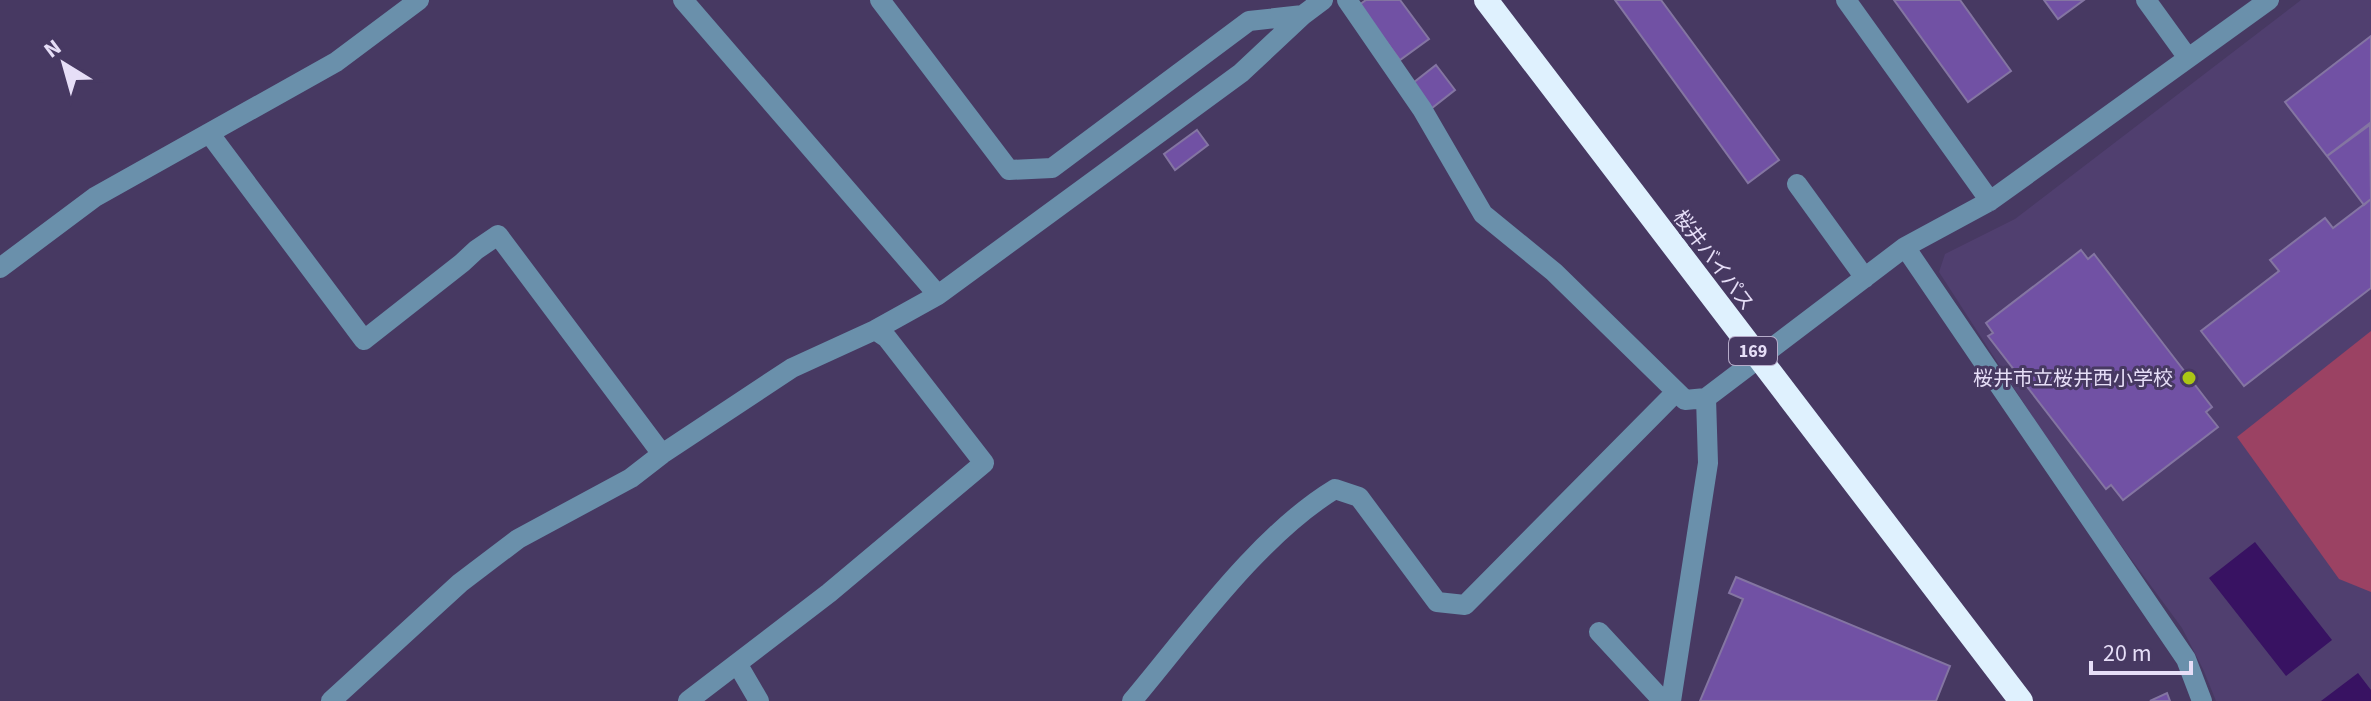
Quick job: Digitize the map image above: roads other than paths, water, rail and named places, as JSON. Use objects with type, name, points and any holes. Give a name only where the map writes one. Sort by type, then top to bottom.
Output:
[{"type":"highway","name":"桜井バイパス","points":[[1486,0],[2021,701]]},
{"type":"street","points":[[0,268],[95,197],[336,62],[419,0]]},
{"type":"street","points":[[683,0],[938,295]]},
{"type":"street","points":[[880,0],[1009,170],[1052,168],[1249,21],[1303,15]]},
{"type":"street","points":[[331,701],[460,583],[518,539],[631,478],[792,368],[875,330],[938,295],[1241,73],[1323,0]]},
{"type":"street","points":[[1347,0],[1422,109],[1483,214],[1554,272],[1685,400],[1706,398],[1905,247],[1990,201],[2269,0]]},
{"type":"street","points":[[1846,0],[1990,201]]},
{"type":"street","points":[[2146,0],[2188,58]]},
{"type":"street","points":[[209,133],[364,340],[498,235],[662,454]]},
{"type":"street","points":[[1797,184],[1865,278]]},
{"type":"street","points":[[1905,247],[2186,659],[2202,701]]},
{"type":"street","points":[[688,701],[829,593],[984,463],[887,338],[875,330]]},
{"type":"street","points":[[1132,701],[1249,562],[1307,506],[1335,489],[1359,497],[1437,602],[1465,605],[1676,392]]},
{"type":"street","points":[[1671,701],[1708,463],[1706,398]]},
{"type":"street","points":[[1599,632],[1663,701]]},
{"type":"street","points":[[738,665],[759,701]]},
{"type":"place","name":"桜井市立桜井西小学校","points":[[2189,378]]}]
